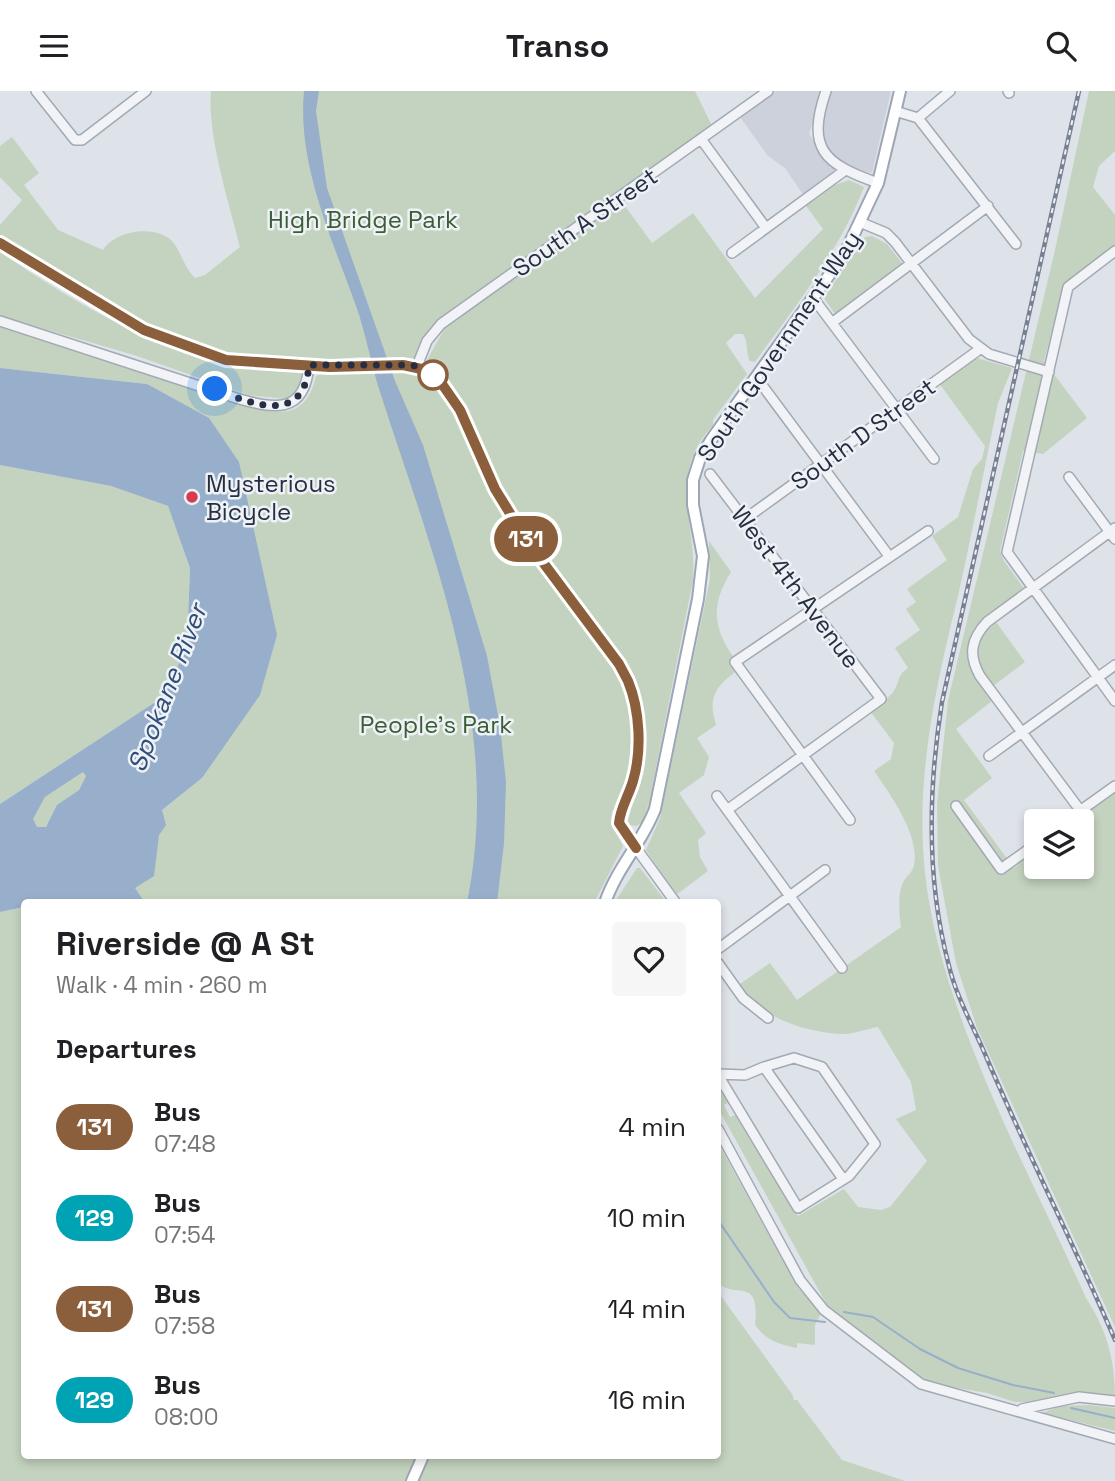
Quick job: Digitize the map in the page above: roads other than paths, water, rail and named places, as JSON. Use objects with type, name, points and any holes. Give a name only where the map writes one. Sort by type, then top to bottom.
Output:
[{"type":"main road","name":"South Government Way","points":[[606,899],[655,809],[698,599],[703,557],[692,505],[693,480],[700,458],[814,299],[862,223],[878,183],[900,91]]},
{"type":"main road","points":[[0,243],[112,313],[186,348],[226,360],[336,367],[417,366],[435,376],[455,400],[503,503],[628,681],[636,701],[637,759],[634,778],[619,823],[636,848]]},
{"type":"main road","points":[[412,1481],[422,1459]]},
{"type":"street","points":[[36,91],[75,140],[82,140],[146,91]]},
{"type":"street","name":"South A Street","points":[[417,366],[427,341],[441,324],[768,91]]},
{"type":"street","points":[[826,91],[817,117],[817,131],[824,150],[844,171],[878,183]]},
{"type":"street","points":[[918,118],[950,91]]},
{"type":"street","points":[[895,111],[918,118],[1016,244]]},
{"type":"street","points":[[701,139],[766,228]]},
{"type":"street","points":[[732,253],[844,171]]},
{"type":"street","points":[[834,322],[988,206]]},
{"type":"street","points":[[862,223],[886,233],[969,339],[980,349],[1049,372]]},
{"type":"street","points":[[1115,251],[1068,287],[1007,552],[1115,701]]},
{"type":"street","points":[[814,299],[834,322],[934,459]]},
{"type":"street","points":[[0,321],[236,398],[275,406],[291,404],[303,394],[308,382],[309,365]]},
{"type":"street","name":"South D Street","points":[[745,519],[980,349]]},
{"type":"street","points":[[756,377],[889,556]]},
{"type":"street","name":"West 4th Avenue","points":[[710,474],[881,699],[803,756]]},
{"type":"street","points":[[1069,477],[1113,533],[987,622],[977,632],[972,648],[974,665],[980,676],[1079,809]]},
{"type":"street","points":[[850,820],[735,662],[928,531]]},
{"type":"street","points":[[989,756],[1115,665]]},
{"type":"street","points":[[727,810],[803,756]]},
{"type":"street","points":[[1081,809],[1115,786]]},
{"type":"street","points":[[717,796],[842,968]]},
{"type":"street","points":[[956,806],[1001,869],[1024,853]]},
{"type":"street","points":[[636,848],[673,899]]},
{"type":"street","points":[[721,947],[825,870]]},
{"type":"street","points":[[721,967],[743,998],[768,1018]]},
{"type":"street","points":[[721,1075],[745,1075],[794,1058],[822,1067],[873,1138],[873,1150],[843,1179],[798,1208],[721,1080]]},
{"type":"street","points":[[764,1067],[843,1179]]},
{"type":"street","points":[[721,1135],[800,1280],[824,1310],[921,1384],[957,1397],[1020,1410],[1115,1439]]},
{"type":"street","points":[[1020,1410],[1079,1397],[1115,1401]]},
{"type":"water","points":[[304,91],[319,91],[316,111],[327,188],[395,381],[423,445],[487,656],[500,726],[506,782],[504,843],[497,899],[468,899],[476,837],[476,772],[470,707],[457,643],[441,580],[380,392],[360,317],[318,201],[303,119]]},
{"type":"water","name":"Spokane River","points":[[0,368],[147,384],[209,418],[239,462],[277,635],[260,695],[202,778],[162,810],[166,825],[159,835],[154,876],[135,888],[142,899],[21,899],[21,908],[0,912],[0,804],[160,699],[187,649],[190,568],[168,506],[111,486],[0,465]],"holes":[[[83,772],[86,776],[79,790],[57,805],[46,827],[37,827],[33,819],[45,797]]]},
{"type":"waterway","points":[[721,1224],[774,1302],[790,1318],[825,1322]]},
{"type":"waterway","points":[[844,1312],[873,1317],[920,1349],[958,1368],[1013,1385],[1054,1393]]},
{"type":"waterway","points":[[1071,1408],[1115,1418]]},
{"type":"railway","points":[[1079,91],[942,702],[934,768],[932,835],[936,901],[956,988],[1115,1340]]},
{"type":"place","name":"Mysterious Bicycle","points":[[192,497]]},
{"type":"park label","name":"High Bridge Park","points":[[363,219]]},
{"type":"park label","name":"People's Park","points":[[436,724]]}]
